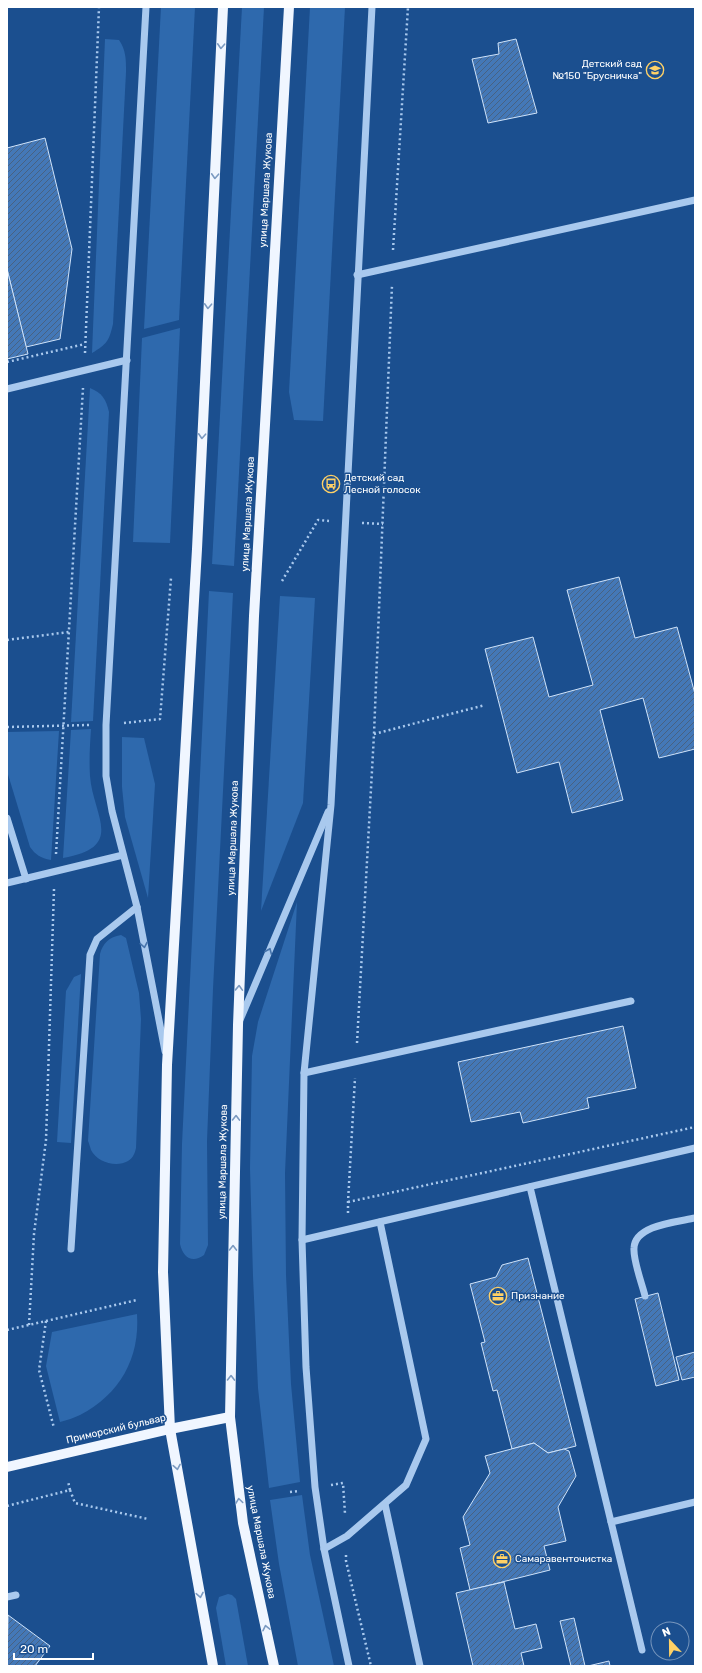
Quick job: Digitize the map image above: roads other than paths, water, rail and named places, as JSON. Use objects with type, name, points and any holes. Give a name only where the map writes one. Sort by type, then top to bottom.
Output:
[{"type":"main road","points":[[213,1666],[170,1429],[163,1272],[167,1065],[197,549],[223,7]]},
{"type":"main road","name":"улица Маршала Жукова","points":[[274,1666],[243,1523],[230,1417],[238,1025],[254,616],[289,7]]},
{"type":"main road","name":"Приморский бульвар","points":[[7,1467],[170,1429],[230,1417]]},
{"type":"street","points":[[146,7],[106,725],[106,776],[112,811],[137,907],[167,1065]]},
{"type":"street","points":[[349,1666],[324,1549],[315,1487],[306,1375],[302,1240],[304,1073],[331,805],[357,275],[372,7]]},
{"type":"street","points":[[357,275],[695,200]]},
{"type":"street","points":[[7,389],[127,360]]},
{"type":"street","points":[[238,1025],[331,805]]},
{"type":"street","points":[[7,818],[26,879]]},
{"type":"street","points":[[7,883],[123,855]]},
{"type":"street","points":[[71,1249],[90,955],[98,939],[137,907]]},
{"type":"street","points":[[304,1073],[632,1001]]},
{"type":"street","points":[[302,1240],[695,1148]]},
{"type":"street","points":[[530,1187],[642,1650]]},
{"type":"street","points":[[645,1296],[633,1250],[634,1242],[641,1233],[649,1229],[695,1218]]},
{"type":"street","points":[[324,1549],[347,1536],[406,1486],[426,1439],[380,1222]]},
{"type":"street","points":[[611,1522],[695,1502]]},
{"type":"street","points":[[384,1504],[420,1666]]},
{"type":"street","points":[[7,1597],[16,1595]]},
{"type":"place","name":"Детский сад №150 \"Брусничка\"","points":[[655,70]]},
{"type":"place","name":"Детский сад Лесной голосок","points":[[331,484]]},
{"type":"place","name":"Признание","points":[[498,1296]]},
{"type":"place","name":"Самаравенточистка","points":[[502,1559]]}]
